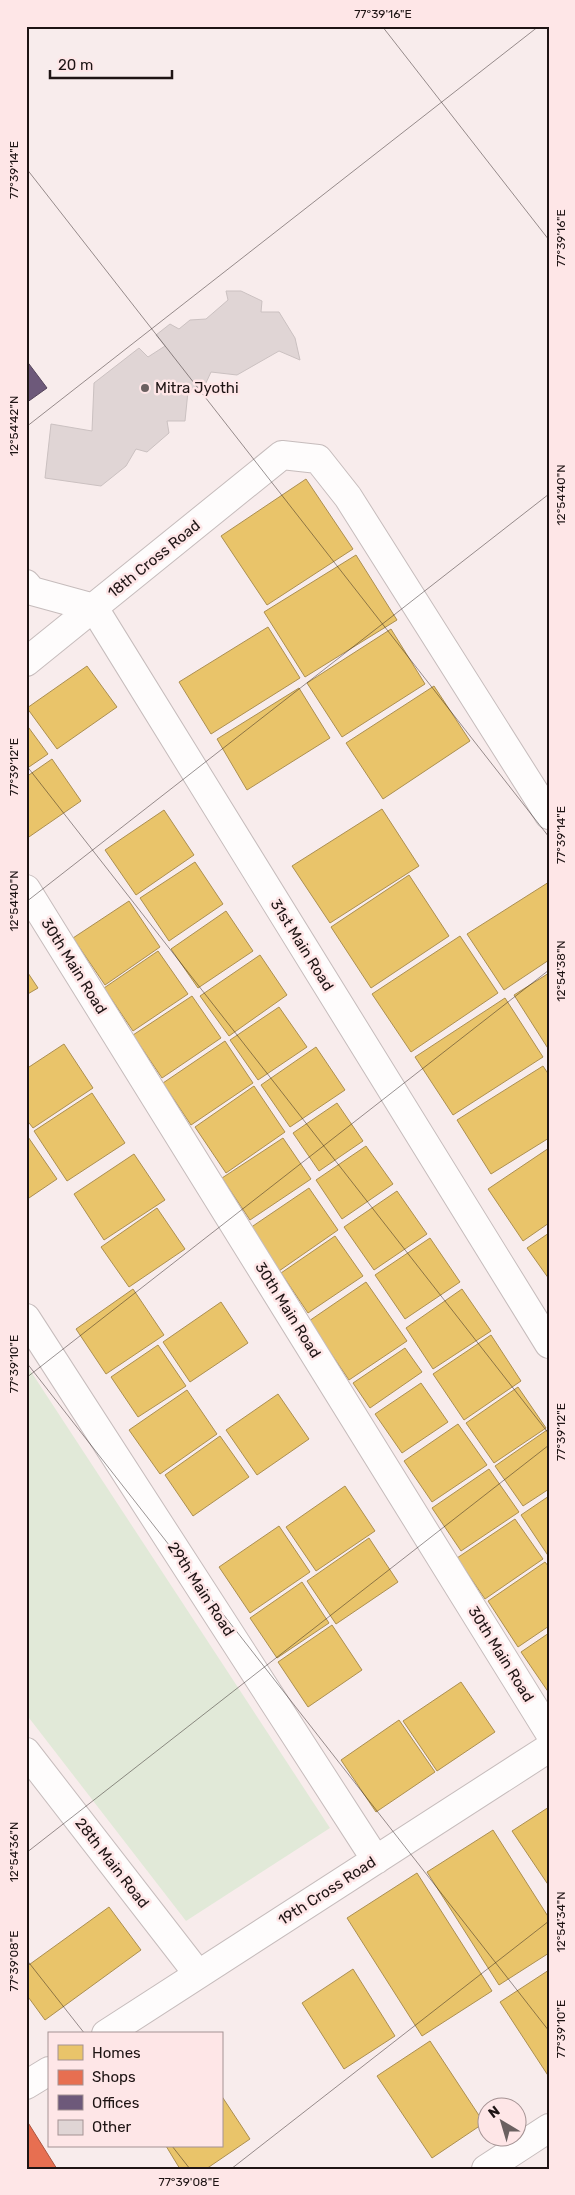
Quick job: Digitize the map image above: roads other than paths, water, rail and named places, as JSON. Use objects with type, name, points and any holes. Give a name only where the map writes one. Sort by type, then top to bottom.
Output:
[{"type":"street","name":"18th Cross Road","points":[[26,662],[282,455],[318,459],[348,498],[549,815]]},
{"type":"street","points":[[26,584],[32,591],[94,608]]},
{"type":"street","name":"31st Main Road","points":[[94,608],[548,1340]]},
{"type":"street","name":"30th Main Road","points":[[26,889],[549,1732]]},
{"type":"street","name":"29th Main Road","points":[[26,1318],[376,1860]]},
{"type":"street","name":"19th Cross Road","points":[[109,2032],[549,1748]]},
{"type":"street","name":"28th Main Road","points":[[26,1752],[198,1974]]},
{"type":"street","points":[[26,2085],[48,2072]]},
{"type":"street","points":[[486,2169],[549,2128]]},
{"type":"place","name":"Mitra Jyothi","points":[[145,388]]}]
